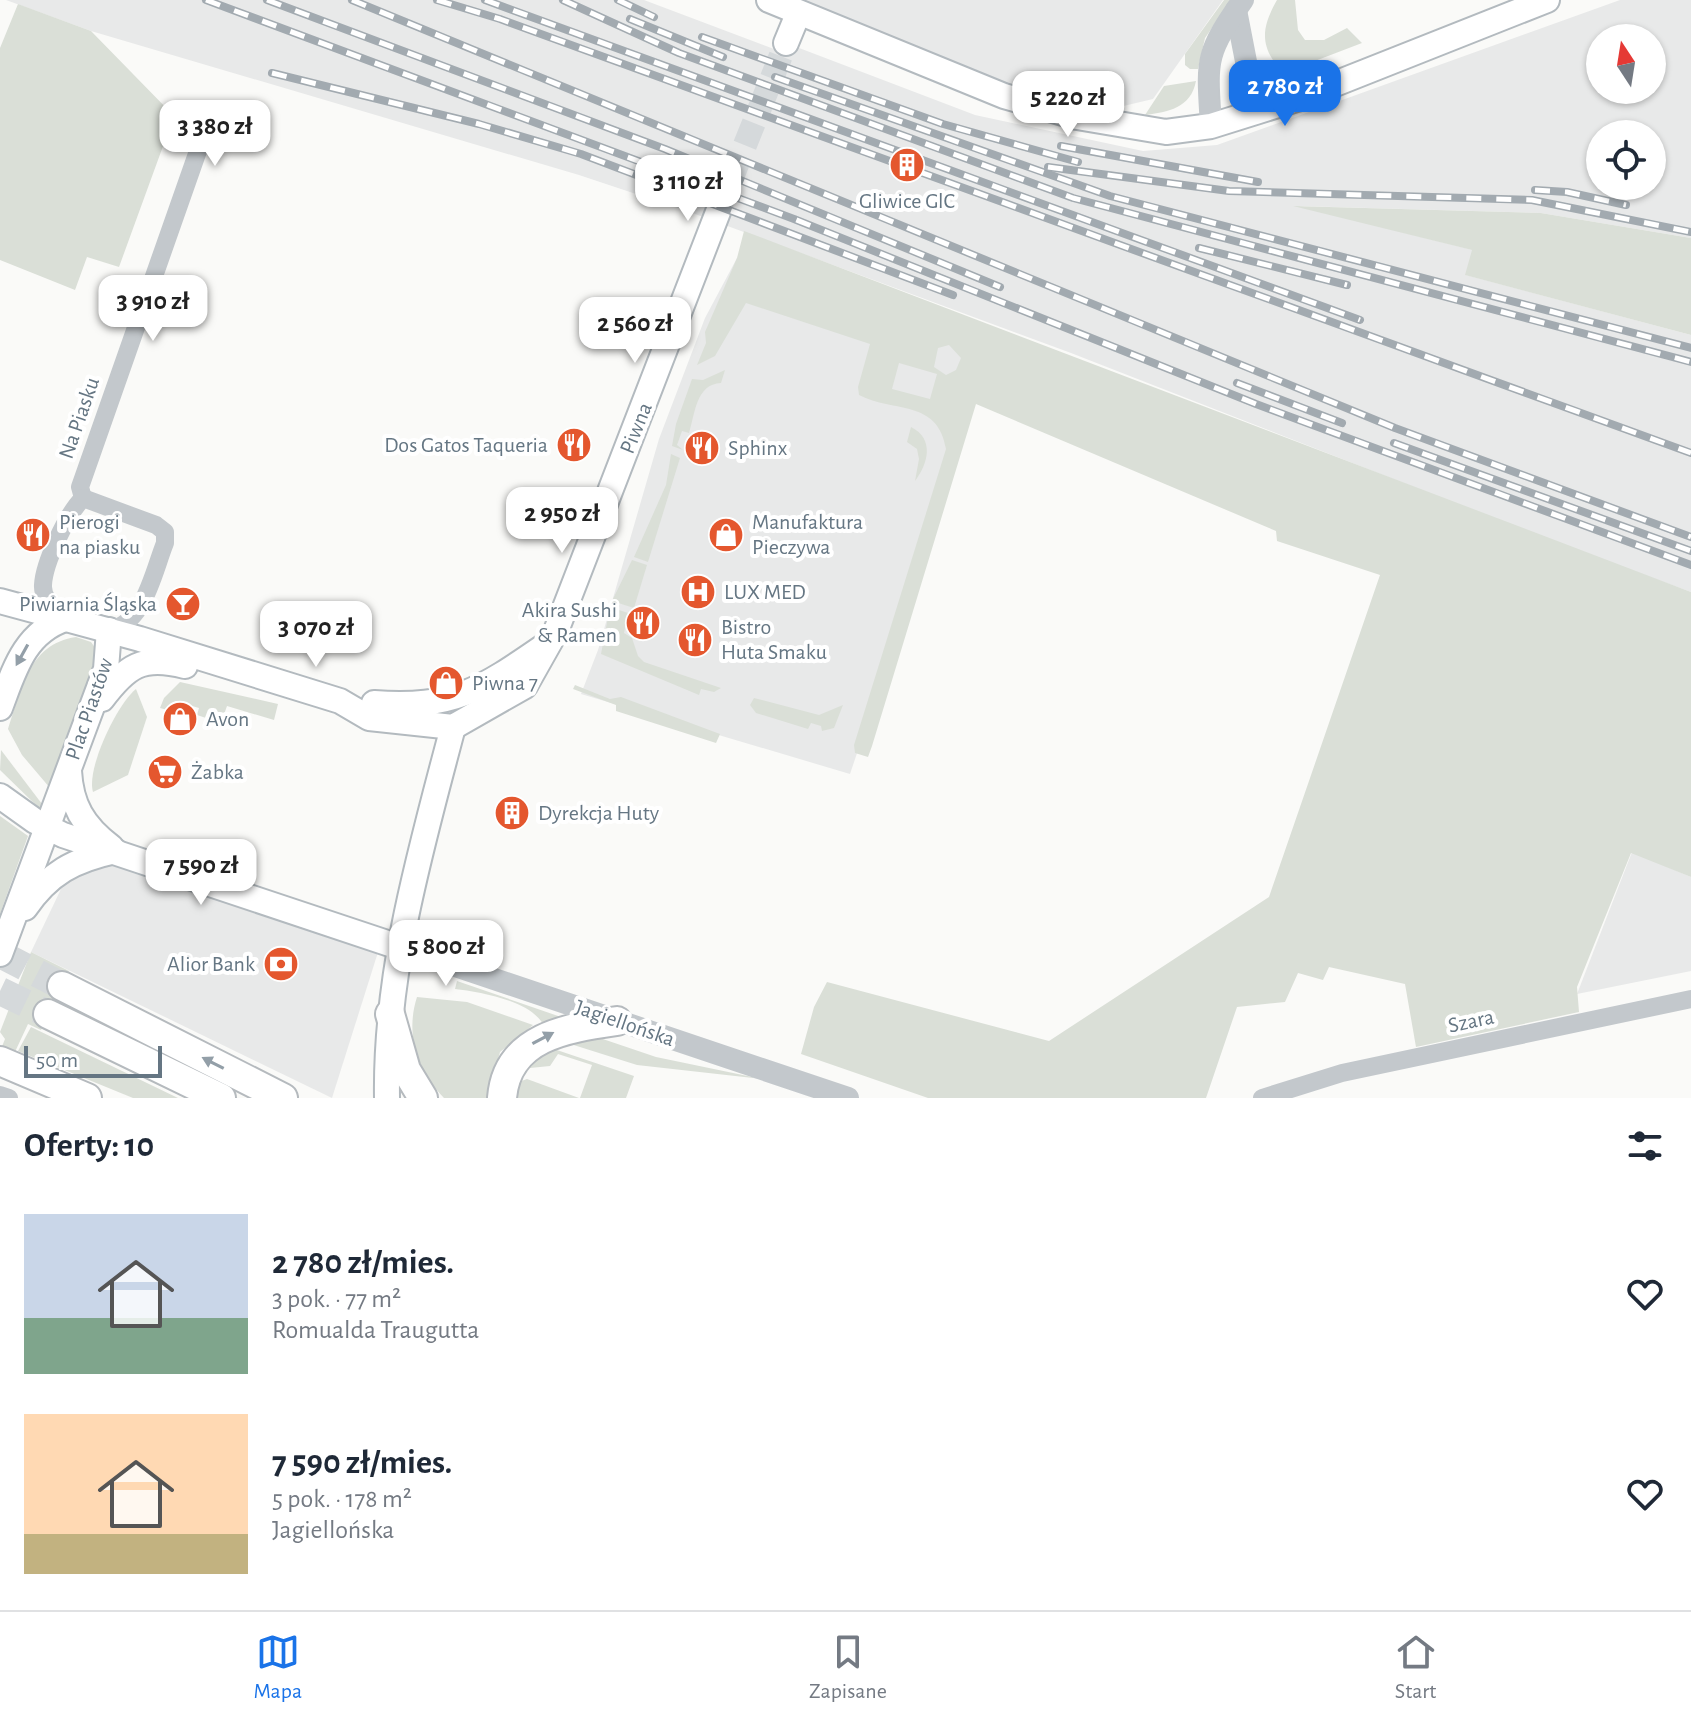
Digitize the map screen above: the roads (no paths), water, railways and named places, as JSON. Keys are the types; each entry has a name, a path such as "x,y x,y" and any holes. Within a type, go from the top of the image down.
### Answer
{"main road":[{"path":"769,0 969,85 1077,117 1146,131 1211,126 1256,113 1547,0"},
{"path":"786,43 798,14"},
{"name":"Piwna","path":"453,727 525,686 551,642 718,212"},
{"name":"Plac Piastów","path":"0,601 109,630 106,669 45,827 10,930"},
{"path":"0,708 26,645 65,619"},
{"path":"109,630 340,701 409,706 460,697 486,686 551,642"},
{"path":"90,715 121,674 138,664 155,661 228,677 278,682"},
{"path":"340,701 369,718 453,727 399,947 390,1014 387,1098"},
{"path":"68,768 78,812 95,835 116,851"},
{"name":"Jagiellońska","path":"0,796 45,827 399,947"},
{"path":"0,954 10,930 41,884 61,869 116,851"},
{"path":"62,986 283,1098"},
{"path":"48,1014 221,1098"},
{"path":"390,1014 406,1070 423,1098"},
{"path":"502,1098 512,1067 530,1045 558,1030 617,1021"},
{"path":"0,1061 87,1098"}],"street":[{"path":"1240,5 1256,113"},
{"path":"1211,126 1208,68 1212,45 1240,5"},
{"name":"Na Piasku","path":"65,619 49,603 43,585 68,518 83,498 80,487 205,131"},
{"path":"83,498 156,525 165,532 165,543 138,610 125,626 109,630"},
{"name":"Jagiellońska","path":"399,947 848,1098"},
{"name":"Szara","path":"1262,1098 1342,1073 1691,999"},
{"path":"0,1095 9,1098"}],"tunnel":[{"path":"718,212 786,43"},
{"path":"0,954 62,986"},
{"path":"0,991 48,1014"}],"railway":[{"path":"206,0 794,219 1256,404 1691,565"},
{"path":"267,0 665,149 1000,287"},
{"path":"352,0 1395,428 1691,537"},
{"path":"437,0 500,19 1691,453"},
{"path":"485,0 1360,320"},
{"path":"563,0 679,53 1073,198 1691,362"},
{"path":"618,0 654,17"},
{"path":"630,19 723,57"},
{"path":"702,37 943,124 1078,162"},
{"path":"272,73 479,124 581,154 953,295"},
{"path":"775,77 1110,196 1691,348"},
{"path":"1061,146 1258,182"},
{"path":"1048,167 1229,191 1532,200 1691,232"},
{"path":"1535,190 1567,192 1626,205"},
{"path":"1199,248 1347,285"},
{"path":"1237,383 1342,423"},
{"path":"1394,443 1691,551"}],"place":[{"name":"Gliwice GlC","path":"907,165"},
{"name":"Dos Gatos Taqueria","path":"574,445"},
{"name":"Sphinx","path":"702,448"},
{"name":"Pierogi na piasku","path":"33,535"},
{"name":"Manufaktura Pieczywa","path":"726,535"},
{"name":"LUX MED","path":"698,592"},
{"name":"Piwiarnia Śląska","path":"183,604"},
{"name":"Akira Sushi & Ramen","path":"643,623"},
{"name":"Bistro Huta Smaku","path":"695,640"},
{"name":"Piwna 7","path":"446,683"},
{"name":"Avon","path":"180,719"},
{"name":"Żabka","path":"165,772"},
{"name":"Dyrekcja Huty","path":"512,813"},
{"name":"Alior Bank","path":"281,964"}]}
